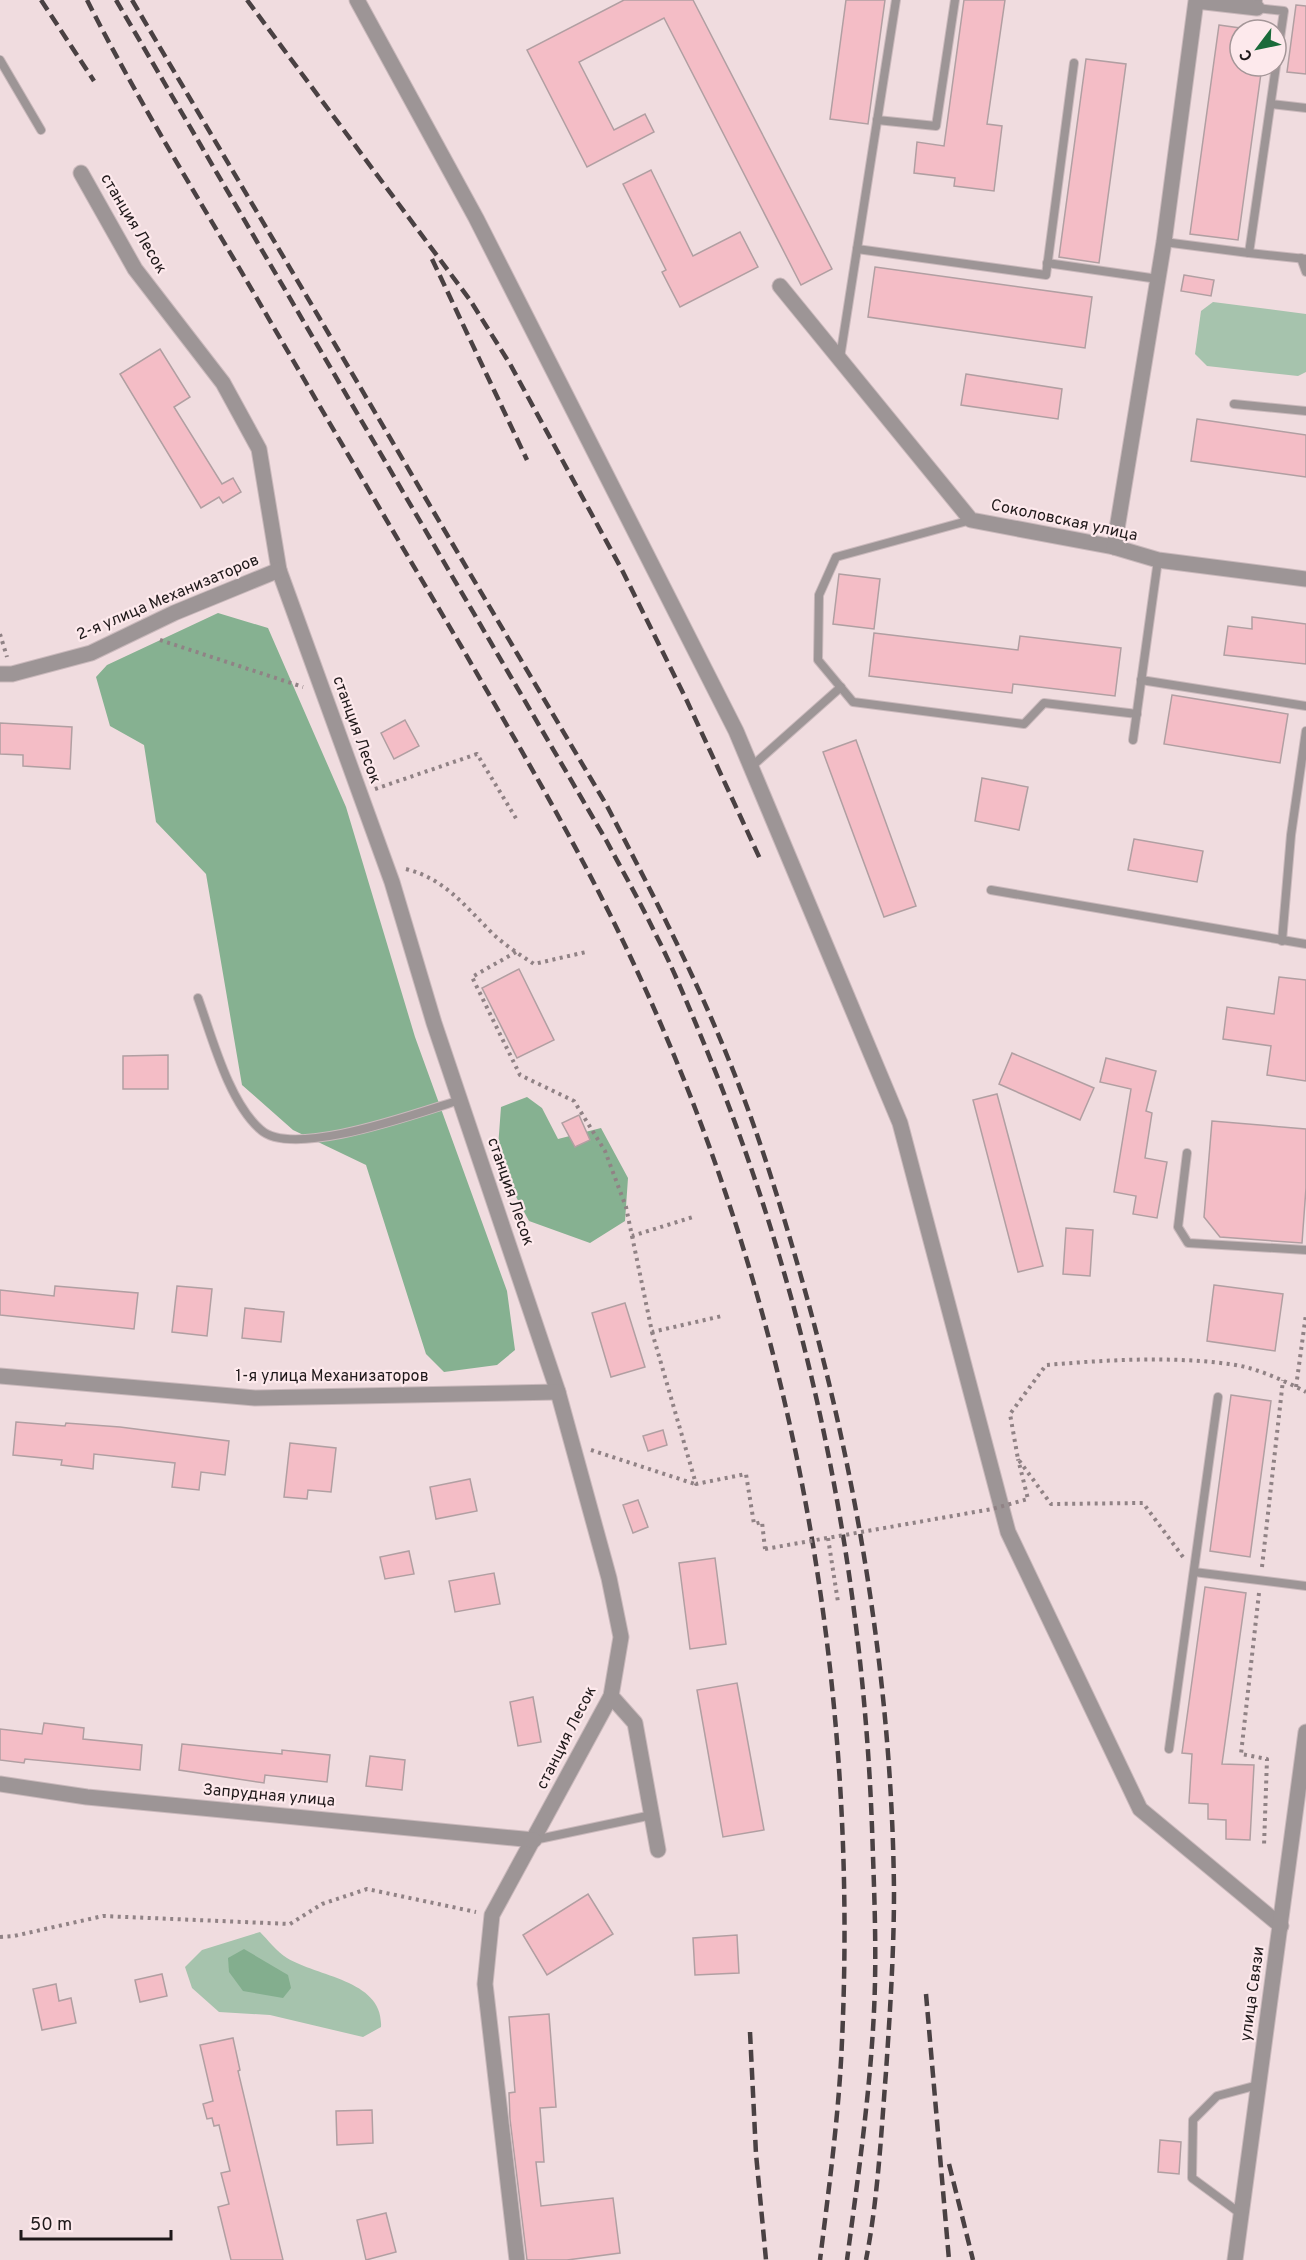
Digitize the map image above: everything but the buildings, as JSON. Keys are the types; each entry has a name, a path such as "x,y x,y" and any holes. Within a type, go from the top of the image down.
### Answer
{"street":[{"path":"357,0 476,218 736,731 900,1123 1008,1532 1140,1809 1281,1926"},
{"path":"1114,547 1164,242 1196,1 1258,4"},
{"name":"станция Лесок","path":"81,173 135,269 223,382 259,449 279,570 385,864 460,1100 558,1392 609,1578 621,1637 611,1696 492,1915 485,1984 517,2260"},
{"name":"Соколовская улица","path":"780,286 970,520 1114,547 1158,560 1306,579"},
{"name":"2-я улица Механизаторов","path":"6,674 91,653 279,570"},
{"name":"1-я улица Механизаторов","path":"0,1376 255,1398 558,1392"},
{"path":"611,1696 635,1723 658,1850"},
{"name":"улица Связи","path":"1235,2260 1281,1926 1303,1795 1306,1732"},
{"name":"Запрудная улица","path":"0,1784 87,1797 534,1840"}],"lane":[{"path":"840,362 896,0"},
{"path":"878,120 936,126 955,0"},
{"path":"1258,4 1284,11 1283,18"},
{"path":"0,60 41,130"},
{"path":"857,249 1046,275 1074,63"},
{"path":"1249,253 1274,78"},
{"path":"1271,104 1306,108"},
{"path":"1164,242 1303,258 1306,272"},
{"path":"1047,264 1158,279"},
{"path":"1234,404 1306,411"},
{"path":"970,520 836,557 819,595 818,660 853,702 1024,724 1044,703 1137,714"},
{"path":"1133,740 1158,560"},
{"path":"1141,680 1306,706"},
{"path":"751,767 841,687"},
{"path":"1282,941 1291,835 1306,731"},
{"path":"991,890 1306,945"},
{"path":"198,998 243,1108 262,1131 282,1140 334,1136 460,1100"},
{"path":"1187,1153 1178,1227 1188,1244 1306,1251"},
{"path":"1169,1749 1218,1397"},
{"path":"1194,1572 1306,1586"},
{"path":"534,1840 652,1815"},
{"path":"1241,2214 1192,2178 1193,2120 1216,2096 1258,2085"}],"path":[{"path":"135,632 324,694"},
{"path":"0,634 6,674"},
{"path":"360,794 477,754 517,820"},
{"path":"385,864 418,872 441,883 516,952 534,964 586,952"},
{"path":"516,952 472,977 520,1075 574,1101 604,1151 626,1207 652,1332 696,1484"},
{"path":"632,1236 693,1217"},
{"path":"1296,1387 1306,1314"},
{"path":"652,1332 722,1316"},
{"path":"572,1444 696,1484 746,1474 754,1524 762,1522 765,1549 992,1509 1028,1499 1010,1414 1046,1365 1118,1359 1230,1364 1283,1380 1306,1392"},
{"path":"1264,1846 1267,1759 1241,1754 1283,1380"},
{"path":"1018,1459 1052,1504 1143,1503 1194,1572"},
{"path":"828,1538 838,1602"},
{"path":"0,1937 14,1936 103,1916 290,1924 322,1904 367,1889 492,1915"}],"shaded area":[{"path":"1213,302 1306,314 1306,372 1298,376 1207,366 1195,354 1201,311"},
{"path":"218,613 268,628 346,807 415,1037 507,1291 515,1350 497,1365 444,1372 426,1354 366,1165 293,1130 242,1085 206,874 156,822 144,745 110,726 96,677 107,665"},
{"path":"527,1097 542,1108 558,1139 601,1128 628,1178 625,1221 590,1243 529,1221 497,1161 501,1107"},
{"path":"260,1932 287,1958 361,1990 372,1999 379,2011 381,2027 363,2037 270,2015 219,2012 192,1988 185,1967 202,1950"},
{"path":"244,1949 288,1975 291,1988 283,1998 243,1991 229,1972 228,1958"}],"railway":[{"path":"41,0 94,81"},
{"path":"87,0 160,134 461,646 571,839 631,958 686,1086 733,1217 772,1351 802,1486 825,1624 839,1762 844,1901 841,2068 820,2260"},
{"path":"116,0 606,840 636,896 668,959 705,1046 741,1139 773,1235 800,1331 823,1429 842,1527 856,1627 866,1727 874,1873 875,1988 867,2104 847,2260"},
{"path":"132,0 607,806 671,930 715,1026 739,1084 767,1164 800,1273 838,1424 868,1579 886,1735 892,1813 893,1959 879,2166 866,2260"},
{"path":"247,0 470,300 510,364 622,570 687,701 761,861"},
{"path":"432,259 527,460"},
{"path":"926,1994 949,2260"},
{"path":"750,2032 756,2154 766,2260"},
{"path":"949,2164 973,2260"}]}
